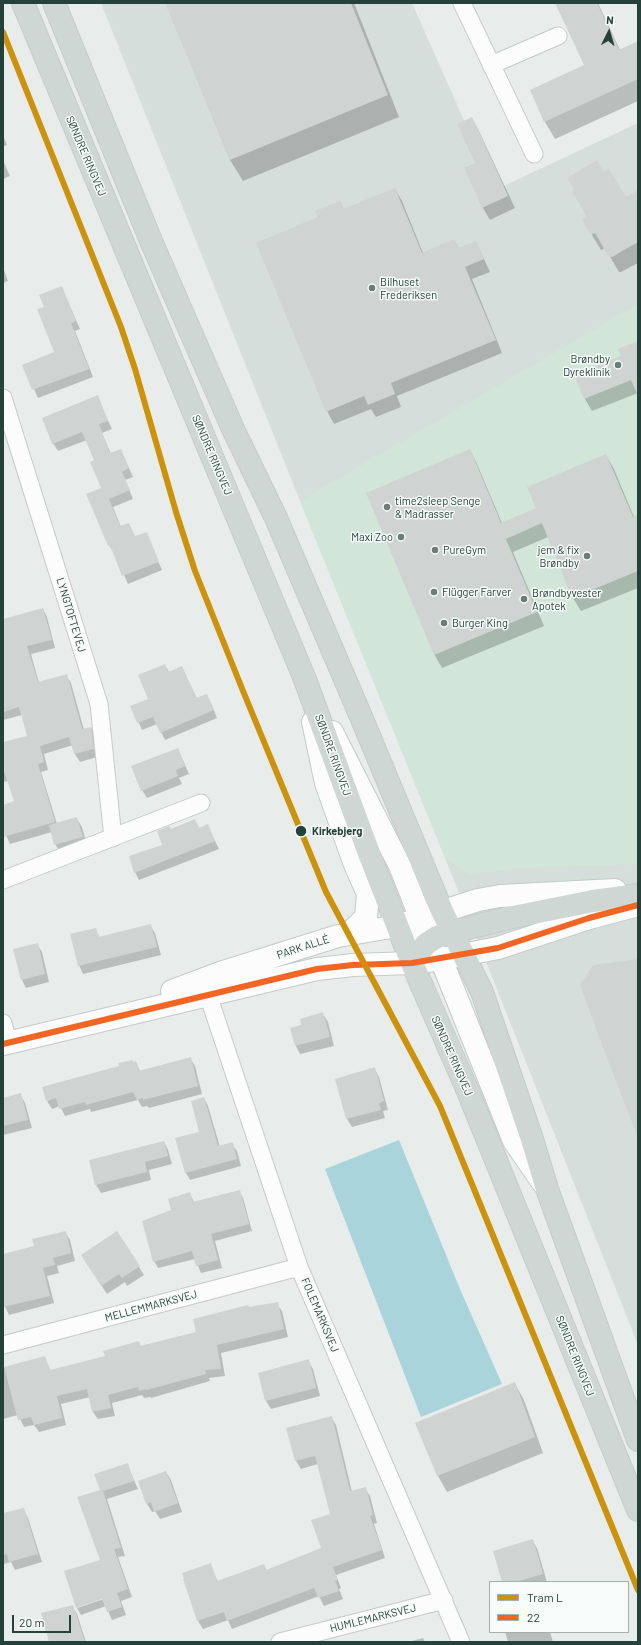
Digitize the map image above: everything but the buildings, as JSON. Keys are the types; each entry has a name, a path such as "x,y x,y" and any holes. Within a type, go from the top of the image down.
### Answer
{"main road":[{"name":"SØNDRE RINGVEJ","path":"23,3 304,677 397,926 467,1089 638,1510"},
{"path":"54,3 154,248 233,429 284,538 442,911 438,938"},
{"path":"412,963 438,938 508,918 593,901 638,895"},
{"path":"438,938 463,955 482,992 532,1139 547,1189 638,1440"}],"street":[{"path":"462,3 534,154"},
{"path":"491,65 558,36"},
{"name":"LYNGTOFTEVEJ","path":"3,398 99,704 113,838"},
{"path":"304,677 395,855 421,919 438,938 441,959 514,1141 547,1189"},
{"path":"304,677 326,783 354,862 368,894 366,917 350,933"},
{"path":"3,880 201,803"},
{"name":"PARK ALLÉ","path":"5,1036 71,1026 206,987 338,936 397,926 478,900 500,896 638,888"},
{"name":"PARK ALLÉ","path":"206,987 317,969 353,965 412,963 463,955 498,948 589,918 638,905"},
{"path":"397,926 438,938"},
{"name":"FOLEMARKSVEJ","path":"206,987 299,1267 461,1642"},
{"name":"MELLEMMARKSVEJ","path":"3,1345 299,1267"},
{"name":"HUMLEMARKSVEJ","path":"280,1642 444,1600"}],"shaded area":[{"path":"101,3 412,3 495,190 638,123 638,1345 445,858 300,501"}],"green space":[{"path":"638,304 638,864 514,868 470,875 445,858 300,501"}],"water":[{"path":"399,1140 460,1289 502,1384 421,1417 325,1169"}],"tram line":[{"name":"L","path":"3,32 121,327 135,369 176,512 195,571 243,691 326,892 440,1106 638,1590"}],"transit line":[{"name":"22","path":"3,1044 317,969 353,965 412,963 498,948 589,918 638,905"}],"place":[{"name":"Bilhuset Frederiksen","path":"372,288"},
{"name":"Brøndby Dyreklinik","path":"618,365"},
{"name":"time2sleep Senge & Madrasser","path":"387,507"},
{"name":"Maxi Zoo","path":"401,537"},
{"name":"PureGym","path":"435,550"},
{"name":"jem & fix Brøndby","path":"587,556"},
{"name":"Flügger Farver","path":"434,592"},
{"name":"Brøndbyvester Apotek","path":"524,599"},
{"name":"Burger King","path":"444,623"},
{"name":"Kirkebjerg","path":"301,831"}]}
